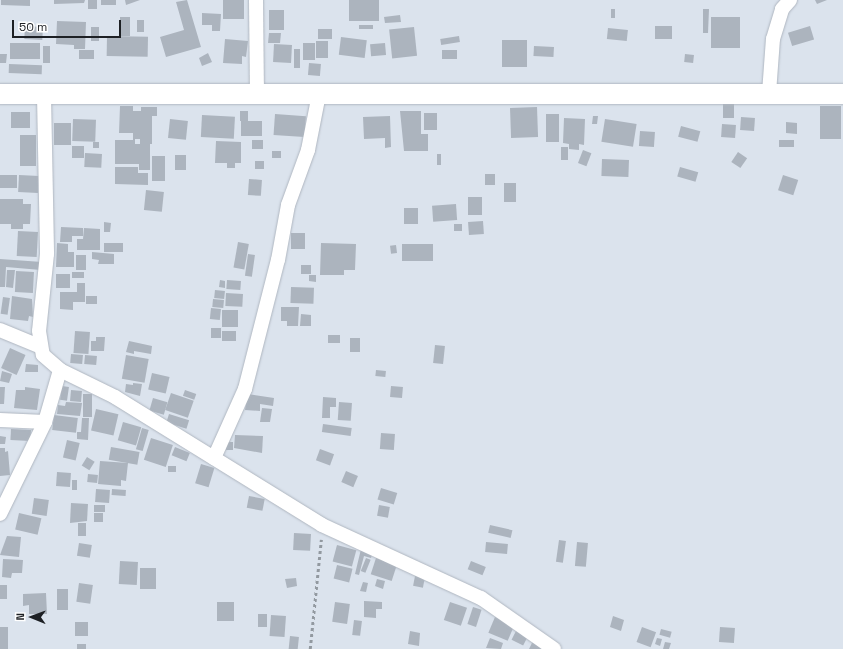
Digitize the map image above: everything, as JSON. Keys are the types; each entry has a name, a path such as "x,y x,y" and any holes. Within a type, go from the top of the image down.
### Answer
{"main road":[{"path":"0,94 843,94"}],"street":[{"path":"256,0 257,95"},
{"path":"769,93 772,39 782,9 790,0"},
{"path":"44,94 47,254 39,331 43,355 60,370 115,397 322,525 481,598 554,649"},
{"path":"214,458 245,389 278,260 288,205 308,150 319,94"},
{"path":"0,330 42,347"},
{"path":"0,514 46,422 60,370"},
{"path":"0,420 46,422"}],"path":[{"path":"310,649 322,525"}],"building":[{"path":"1,0 30,0 30,6 1,5"},
{"path":"54,0 85,0 84,3 54,4"},
{"path":"88,0 97,0 97,9 88,9"},
{"path":"101,0 116,0 116,5 101,5"},
{"path":"125,0 140,0 126,5"},
{"path":"187,0 201,47 166,57 160,37 184,30 176,2"},
{"path":"223,0 244,0 244,19 223,19"},
{"path":"349,0 379,0 379,21 349,21"},
{"path":"815,0 827,0 817,4"},
{"path":"611,9 615,9 615,18 611,18"},
{"path":"703,9 709,9 708,33 703,33"},
{"path":"269,10 284,10 284,30 269,30"},
{"path":"202,13 221,14 220,31 212,31 212,25 202,25"},
{"path":"400,15 401,22 385,23 384,17"},
{"path":"120,17 130,17 130,36 120,36"},
{"path":"711,17 740,17 740,48 711,48"},
{"path":"137,20 144,20 144,32 137,32"},
{"path":"57,21 86,22 85,49 74,49 74,45 56,44"},
{"path":"359,25 373,25 373,29 359,29"},
{"path":"25,26 43,27 42,40 24,39"},
{"path":"655,26 672,26 672,39 655,39"},
{"path":"810,26 814,39 792,46 788,33"},
{"path":"91,27 99,27 99,41 91,41"},
{"path":"414,27 417,56 392,58 389,30"},
{"path":"608,28 628,30 627,41 607,39"},
{"path":"318,29 332,29 332,39 318,39"},
{"path":"269,33 281,33 280,43 268,43"},
{"path":"107,36 148,37 148,57 107,56"},
{"path":"459,36 460,42 441,45 440,39"},
{"path":"341,37 367,40 365,58 339,55"},
{"path":"225,39 248,41 246,57 242,56 242,64 223,63"},
{"path":"502,40 527,40 527,67 502,67"},
{"path":"316,41 328,41 328,58 316,58"},
{"path":"10,43 40,43 40,59 10,59"},
{"path":"303,43 315,43 315,60 303,60"},
{"path":"385,43 386,55 371,56 370,44"},
{"path":"274,44 292,45 291,63 273,62"},
{"path":"43,46 50,46 50,63 43,63"},
{"path":"534,46 554,47 553,57 533,56"},
{"path":"294,49 300,49 300,68 294,68"},
{"path":"79,50 94,50 94,59 79,59"},
{"path":"442,50 457,50 457,59 442,59"},
{"path":"208,53 212,62 202,66 199,58"},
{"path":"0,54 7,54 6,63 0,63"},
{"path":"685,54 694,55 693,63 684,62"},
{"path":"309,63 321,64 320,76 308,75"},
{"path":"9,64 42,65 42,74 9,73"},
{"path":"723,101 734,101 734,118 723,118"},
{"path":"120,106 133,106 133,111 141,111 141,107 157,107 157,116 152,116 150,170 139,170 139,164 115,164 115,140 133,140 133,133 119,133","holes":["135,139 140,139 140,144 135,144"]},
{"path":"820,106 841,106 841,139 820,139"},
{"path":"537,107 538,137 511,138 510,108"},
{"path":"240,111 248,111 248,121 240,121"},
{"path":"400,111 421,111 421,134 428,134 428,151 404,151"},
{"path":"11,112 30,112 30,128 11,128"},
{"path":"424,113 437,113 437,130 424,130"},
{"path":"275,114 306,116 304,137 274,135"},
{"path":"546,114 559,114 559,142 546,142"},
{"path":"202,115 235,117 234,139 201,137"},
{"path":"390,116 391,147 385,148 385,138 364,139 363,117"},
{"path":"593,116 598,116 597,124 592,124"},
{"path":"741,117 755,118 754,131 740,130"},
{"path":"564,118 585,119 584,145 579,144 579,150 569,149 569,144 563,143"},
{"path":"73,119 96,120 95,142 72,141"},
{"path":"170,119 188,121 186,140 168,138"},
{"path":"605,119 637,124 633,147 601,142"},
{"path":"241,121 262,121 262,136 241,136"},
{"path":"786,122 797,123 797,134 786,133"},
{"path":"54,123 71,123 71,145 54,145"},
{"path":"722,124 736,125 735,138 721,137"},
{"path":"681,126 700,131 697,142 678,137"},
{"path":"640,131 655,132 654,147 639,146"},
{"path":"20,135 36,135 36,166 20,166"},
{"path":"252,140 263,140 263,149 252,149"},
{"path":"779,140 794,140 794,147 779,147"},
{"path":"216,141 241,142 241,163 235,163 235,168 227,168 227,163 215,163"},
{"path":"93,142 99,142 99,148 93,148"},
{"path":"72,146 84,146 84,158 72,158"},
{"path":"561,147 568,147 568,160 561,160"},
{"path":"583,150 591,153 586,166 578,163"},
{"path":"272,151 281,151 281,158 272,158"},
{"path":"738,152 747,158 740,168 731,162"},
{"path":"85,153 102,154 101,168 84,167"},
{"path":"437,154 441,154 441,165 437,165"},
{"path":"175,155 186,155 186,170 175,170"},
{"path":"152,156 165,156 165,181 152,181"},
{"path":"602,159 629,160 628,177 601,176"},
{"path":"255,161 264,161 264,169 255,169"},
{"path":"115,167 138,167 138,173 148,173 148,185 115,184"},
{"path":"680,167 698,172 696,182 677,177"},
{"path":"485,174 495,174 495,185 485,185"},
{"path":"0,175 17,175 17,188 0,188"},
{"path":"19,175 39,176 38,193 18,192"},
{"path":"783,175 798,180 793,195 778,190"},
{"path":"249,179 262,180 261,196 248,195"},
{"path":"504,183 516,183 516,202 504,202"},
{"path":"146,190 164,192 162,212 144,210"},
{"path":"468,197 482,197 482,215 468,215"},
{"path":"0,199 23,199 23,204 31,204 30,224 23,224 23,229 11,229 11,224 0,224"},
{"path":"456,204 457,220 433,222 432,206"},
{"path":"404,208 418,208 418,224 404,224"},
{"path":"483,221 484,234 469,235 468,222"},
{"path":"104,222 111,223 110,232 104,232"},
{"path":"454,224 462,224 462,231 454,231"},
{"path":"61,227 83,228 83,236 72,236 72,242 60,242"},
{"path":"84,228 100,229 100,250 77,250 77,239 83,239"},
{"path":"18,231 38,232 37,257 17,256"},
{"path":"291,233 305,233 305,249 291,249"},
{"path":"238,242 249,244 244,270 233,268"},
{"path":"57,243 68,244 68,252 74,252 74,267 56,267"},
{"path":"104,243 123,243 123,252 104,252"},
{"path":"321,243 356,244 355,270 344,270 344,275 320,275"},
{"path":"402,244 433,244 433,261 402,261"},
{"path":"396,245 397,253 391,254 390,246"},
{"path":"92,252 114,254 114,264 98,264 99,260 92,259"},
{"path":"248,254 255,255 252,277 245,276"},
{"path":"76,255 86,255 86,270 76,270"},
{"path":"0,259 42,262 41,270 6,267 5,287 0,287"},
{"path":"301,265 311,265 311,274 301,274"},
{"path":"7,270 15,270 13,288 6,287"},
{"path":"16,271 34,272 33,293 15,292"},
{"path":"72,272 84,272 84,278 72,278"},
{"path":"56,274 70,274 70,288 56,288"},
{"path":"309,275 316,275 316,282 309,281"},
{"path":"220,280 225,281 225,288 219,287"},
{"path":"227,280 241,281 240,290 226,289"},
{"path":"77,283 85,283 85,302 73,302 73,310 60,309 60,292 77,292"},
{"path":"291,287 314,288 313,304 290,303"},
{"path":"215,290 225,291 224,299 214,298"},
{"path":"226,293 243,294 242,307 225,306"},
{"path":"12,296 32,299 33,317 29,316 28,321 10,319"},
{"path":"86,296 97,296 97,304 86,304"},
{"path":"3,297 10,298 8,315 1,314"},
{"path":"213,299 224,300 223,308 212,307"},
{"path":"281,307 299,307 298,326 287,326 287,321 281,321"},
{"path":"211,308 221,309 220,320 210,319"},
{"path":"222,310 238,310 238,327 222,327"},
{"path":"301,314 311,315 311,326 300,326"},
{"path":"211,328 221,328 221,338 211,338"},
{"path":"75,331 90,332 88,354 73,353"},
{"path":"222,331 236,331 236,341 222,341"},
{"path":"328,335 340,335 340,343 328,343"},
{"path":"96,337 105,337 104,351 91,351 91,341 96,341"},
{"path":"350,338 360,338 360,352 350,352"},
{"path":"129,341 152,346 151,354 134,351 134,354 126,352"},
{"path":"435,345 445,346 443,364 433,363"},
{"path":"10,348 26,355 17,375 1,368"},
{"path":"71,354 83,355 82,364 70,363"},
{"path":"85,355 97,356 96,365 84,364"},
{"path":"126,355 149,359 144,383 122,379"},
{"path":"26,364 38,365 38,372 25,372"},
{"path":"376,370 386,371 385,377 375,376"},
{"path":"2,371 12,374 9,383 0,381"},
{"path":"152,373 170,377 166,394 148,390"},
{"path":"133,383 142,384 140,396 125,392 126,384 133,385"},
{"path":"62,386 69,387 67,401 60,400"},
{"path":"391,386 403,387 402,398 390,397"},
{"path":"0,387 5,387 4,404 0,404"},
{"path":"25,387 40,389 37,410 14,408 16,390 25,390"},
{"path":"71,390 82,391 81,402 70,401"},
{"path":"185,390 196,394 194,400 183,396"},
{"path":"171,393 194,401 188,418 165,410"},
{"path":"83,394 92,394 92,417 83,417"},
{"path":"247,394 274,398 273,406 260,404 260,411 245,410"},
{"path":"323,397 336,398 336,407 330,407 330,418 322,418"},
{"path":"153,398 167,402 164,415 149,410"},
{"path":"66,402 82,403 80,416 57,414 58,405 65,406"},
{"path":"339,402 352,403 351,421 338,420"},
{"path":"262,408 272,409 270,422 260,422"},
{"path":"96,409 118,414 113,436 91,430"},
{"path":"169,414 189,420 186,429 166,423"},
{"path":"54,415 78,418 76,433 52,430"},
{"path":"82,418 89,418 88,440 77,439 77,432 81,432"},
{"path":"123,422 141,427 136,446 118,440"},
{"path":"323,424 352,428 351,436 322,432"},
{"path":"142,428 149,430 143,451 136,449"},
{"path":"11,429 31,430 30,441 10,440"},
{"path":"381,433 395,434 394,450 380,449"},
{"path":"235,435 263,436 262,453 234,448"},
{"path":"0,436 6,437 5,444 0,444"},
{"path":"151,438 173,445 166,467 144,460"},
{"path":"67,440 80,443 76,460 63,458"},
{"path":"226,442 233,442 233,450 226,450"},
{"path":"111,447 140,452 137,465 109,460"},
{"path":"175,447 190,453 186,461 172,455"},
{"path":"0,448 5,448 5,452 8,451 10,475 0,476"},
{"path":"320,449 334,454 330,465 316,460"},
{"path":"87,457 95,462 89,470 82,465"},
{"path":"100,461 128,463 126,481 121,480 121,486 98,484"},
{"path":"201,464 214,468 209,487 195,483"},
{"path":"168,466 176,466 176,472 168,472"},
{"path":"346,471 358,476 353,487 341,482"},
{"path":"57,472 71,473 70,487 56,486"},
{"path":"88,474 98,475 97,483 87,482"},
{"path":"72,480 77,480 77,490 72,490"},
{"path":"381,488 397,493 394,504 377,499"},
{"path":"96,489 110,490 109,503 95,502"},
{"path":"112,489 126,490 126,496 112,495"},
{"path":"249,496 265,499 262,511 247,508"},
{"path":"34,498 49,500 47,516 32,514"},
{"path":"71,503 88,504 87,521 70,523"},
{"path":"94,505 105,505 105,512 94,512"},
{"path":"379,505 390,507 388,518 377,516"},
{"path":"19,513 41,518 38,535 15,530"},
{"path":"94,513 103,513 103,522 94,522"},
{"path":"78,523 86,523 86,536 78,536"},
{"path":"490,525 512,530 511,538 488,533"},
{"path":"294,533 311,534 310,551 293,550"},
{"path":"7,536 21,537 19,557 0,555"},
{"path":"559,540 566,541 563,563 556,562"},
{"path":"486,542 508,544 507,554 485,552"},
{"path":"577,542 588,543 586,567 575,566"},
{"path":"79,543 92,545 90,558 77,556"},
{"path":"337,545 356,550 352,567 333,561"},
{"path":"361,549 373,552 371,558 364,556 359,575 355,574"},
{"path":"366,558 371,560 365,573 361,571"},
{"path":"376,558 397,565 392,581 371,574"},
{"path":"3,559 23,560 22,573 12,573 11,578 2,577"},
{"path":"120,561 138,562 137,585 119,584"},
{"path":"471,561 486,567 482,575 468,569"},
{"path":"337,565 353,569 349,582 334,579"},
{"path":"140,568 156,568 156,589 140,589"},
{"path":"415,576 425,578 423,588 413,586"},
{"path":"296,578 297,586 287,588 285,579"},
{"path":"377,579 385,581 383,589 375,586"},
{"path":"363,582 368,583 366,592 360,591"},
{"path":"79,583 93,585 90,604 76,602"},
{"path":"0,585 7,585 7,599 0,599"},
{"path":"57,589 68,589 68,610 57,610"},
{"path":"46,593 47,614 29,614 29,605 23,606 23,594"},
{"path":"364,601 382,602 382,609 376,609 376,618 364,617"},
{"path":"217,602 234,602 234,621 217,621"},
{"path":"335,602 350,604 347,624 332,622"},
{"path":"450,602 467,608 461,626 444,620"},
{"path":"473,607 482,610 476,627 467,624"},
{"path":"258,614 267,614 267,627 258,627"},
{"path":"271,615 286,616 284,637 270,636"},
{"path":"613,616 624,620 621,631 610,627"},
{"path":"495,617 514,625 508,641 488,633"},
{"path":"354,620 362,621 360,636 352,635"},
{"path":"75,622 88,622 88,636 75,636"},
{"path":"0,627 8,627 8,649 0,649"},
{"path":"642,627 656,632 651,647 637,642"},
{"path":"720,627 735,628 734,643 719,642"},
{"path":"517,629 529,635 523,646 512,640"},
{"path":"661,629 672,632 670,638 659,635"},
{"path":"410,631 420,633 419,646 408,644"},
{"path":"290,636 299,637 298,649 289,649"},
{"path":"490,638 503,643 501,649 486,648"},
{"path":"657,638 662,639 660,646 655,644"},
{"path":"534,639 543,643 541,649 529,649"},
{"path":"665,642 671,643 669,649 663,649"},
{"path":"77,644 86,644 86,649 77,649"}]}
